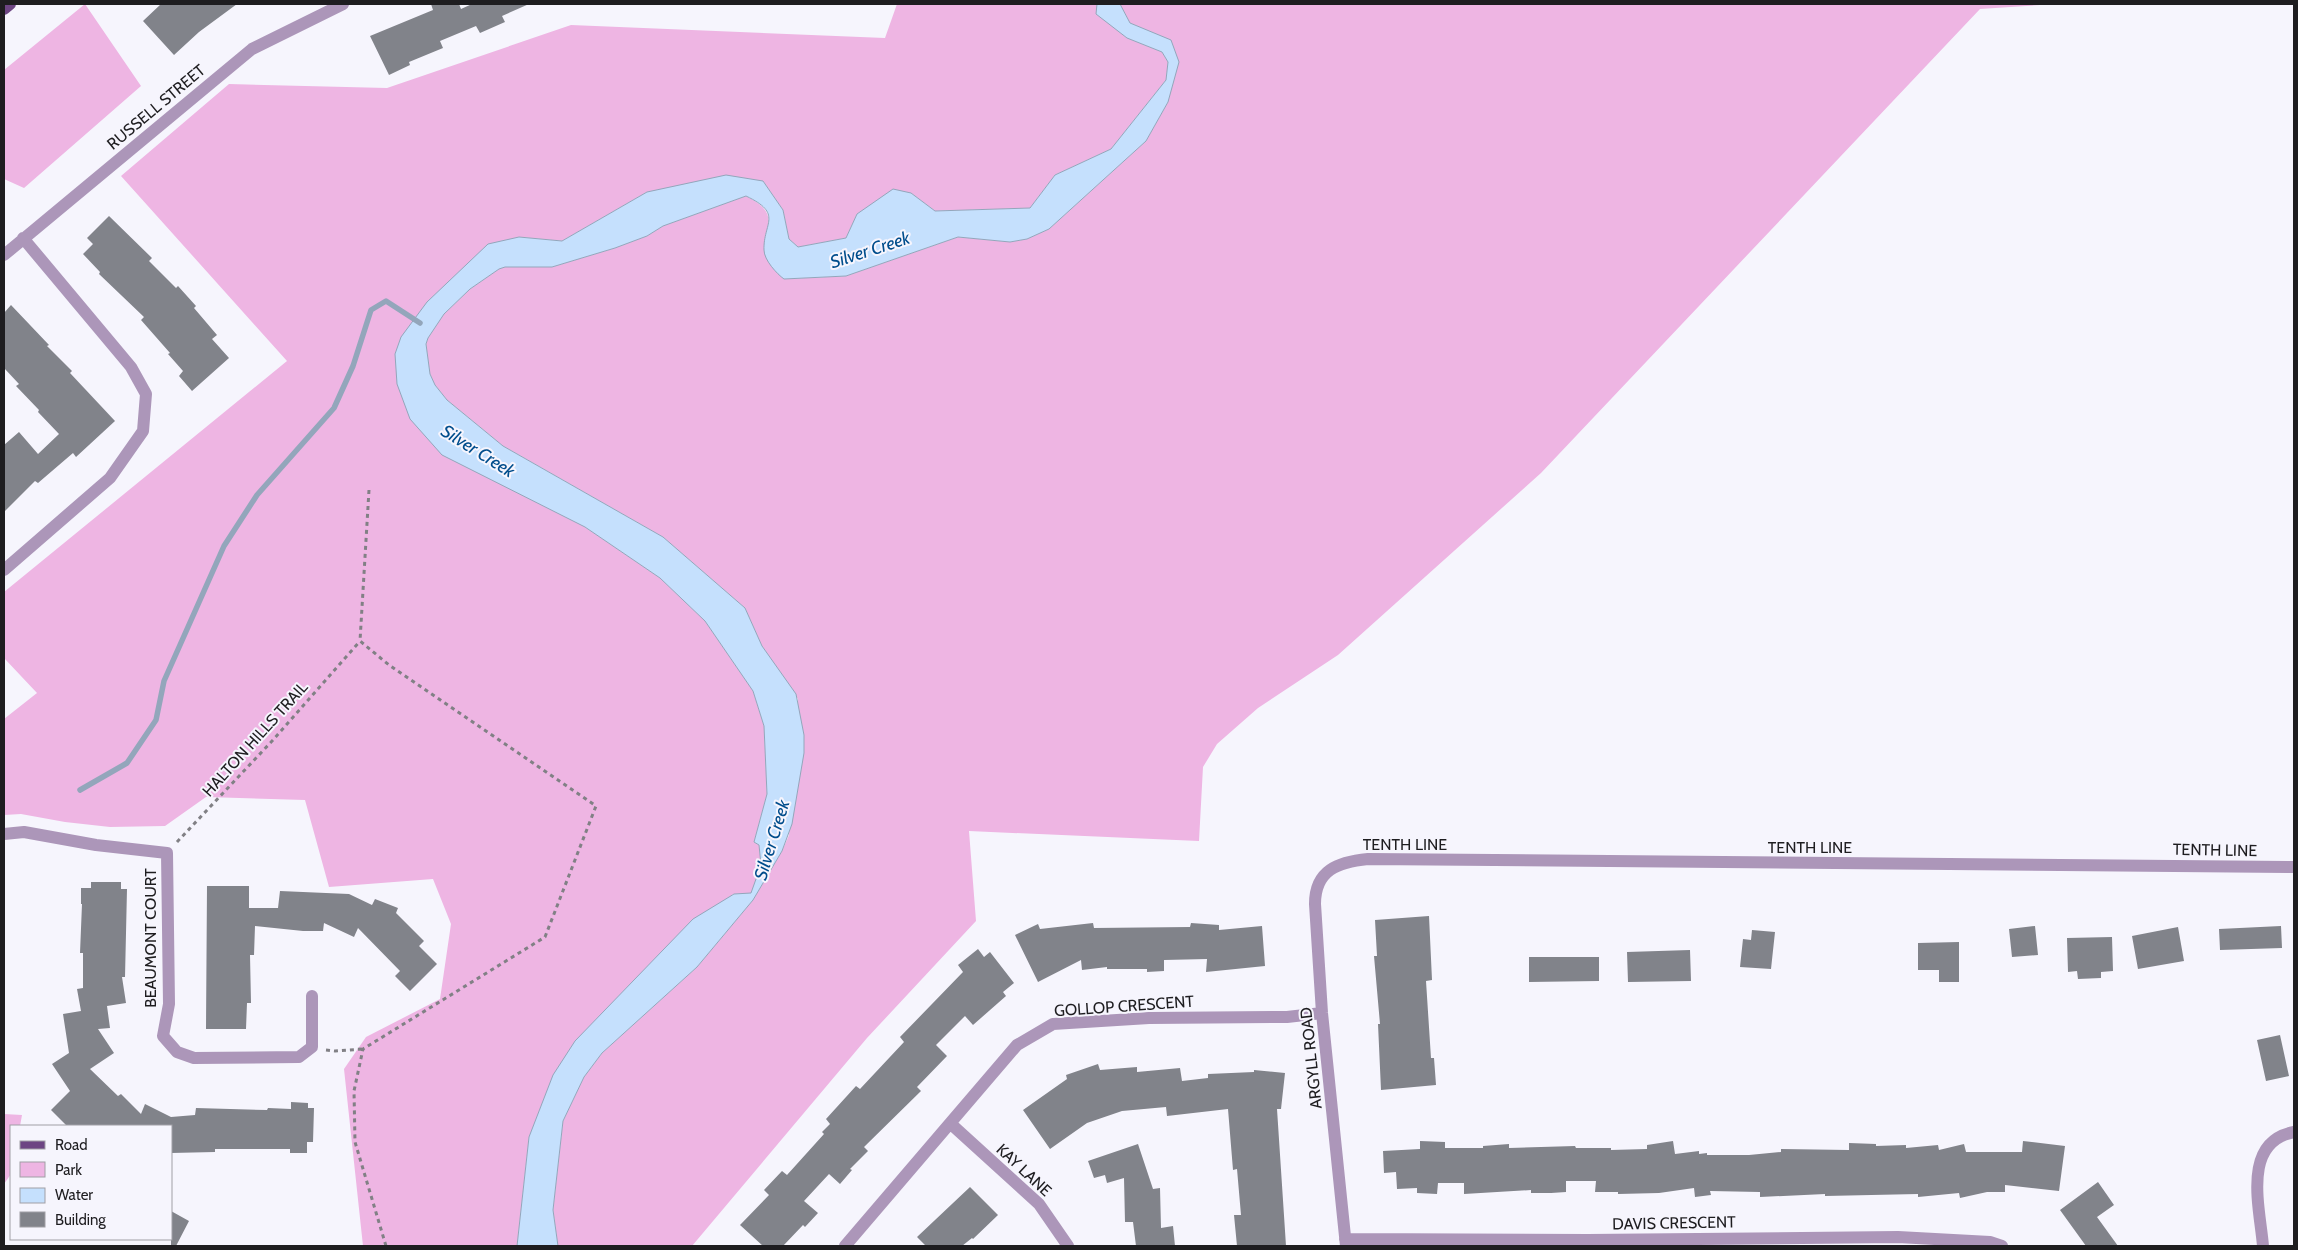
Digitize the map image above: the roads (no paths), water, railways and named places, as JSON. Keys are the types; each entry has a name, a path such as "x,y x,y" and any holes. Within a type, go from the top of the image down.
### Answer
{"main road":[{"path":"4,9 10,4"}],"street":[{"name":"RUSSELL STREET","path":"4,255 252,49 342,4"},
{"path":"4,570 110,478 143,431 146,394 131,367 23,238"},
{"name":"BEAUMONT COURT","path":"4,834 24,832 166,853 169,1004 163,1036 177,1052 194,1058 299,1056 312,1046 312,996"},
{"name":"TENTH LINE","path":"1328,871 1341,864 1368,859 2294,867"},
{"name":"ARGYLL ROAD","path":"1328,871 1315,890 1322,1013 1345,1242"},
{"name":"GOLLOP CRESCENT","path":"845,1246 1017,1045 1053,1024 1149,1018 1287,1017 1322,1013"},
{"name":"KAY LANE","path":"951,1124 1040,1204 1068,1246"},
{"path":"2264,1246 2257,1171 2262,1154 2275,1139 2294,1132"},
{"name":"DAVIS CRESCENT","path":"1345,1242 1588,1243 1898,1237 1990,1242 2002,1246"}],"water":[{"name":"Silver Creek","path":"1097,4 1120,4 1130,23 1171,40 1179,62 1168,102 1146,141 1049,229 1027,239 1010,242 958,237 846,276 784,279 771,266 764,250 769,220 768,214 765,208 758,202 746,196 663,226 647,236 615,248 552,267 505,267 499,269 470,289 444,314 428,338 426,344 430,374 435,385 447,400 503,446 663,537 745,608 762,646 796,694 804,735 804,753 792,824 782,851 753,900 697,967 602,1053 584,1077 563,1121 553,1210 558,1246 517,1246 529,1137 553,1075 575,1041 693,919 734,894 751,893 761,865 759,845 754,842 767,794 764,726 753,691 705,621 660,578 585,527 442,455 410,419 397,384 395,354 401,337 427,302 488,244 519,237 562,241 647,192 726,175 763,181 783,210 789,239 798,247 846,238 857,214 893,189 911,193 935,211 1030,208 1055,175 1111,149 1166,80 1168,62 1162,52 1127,38 1096,14"}],"waterway":[{"path":"80,790 127,763 156,720 164,681 224,546 257,495 334,408 353,366 371,310 386,301 420,323"}]}
